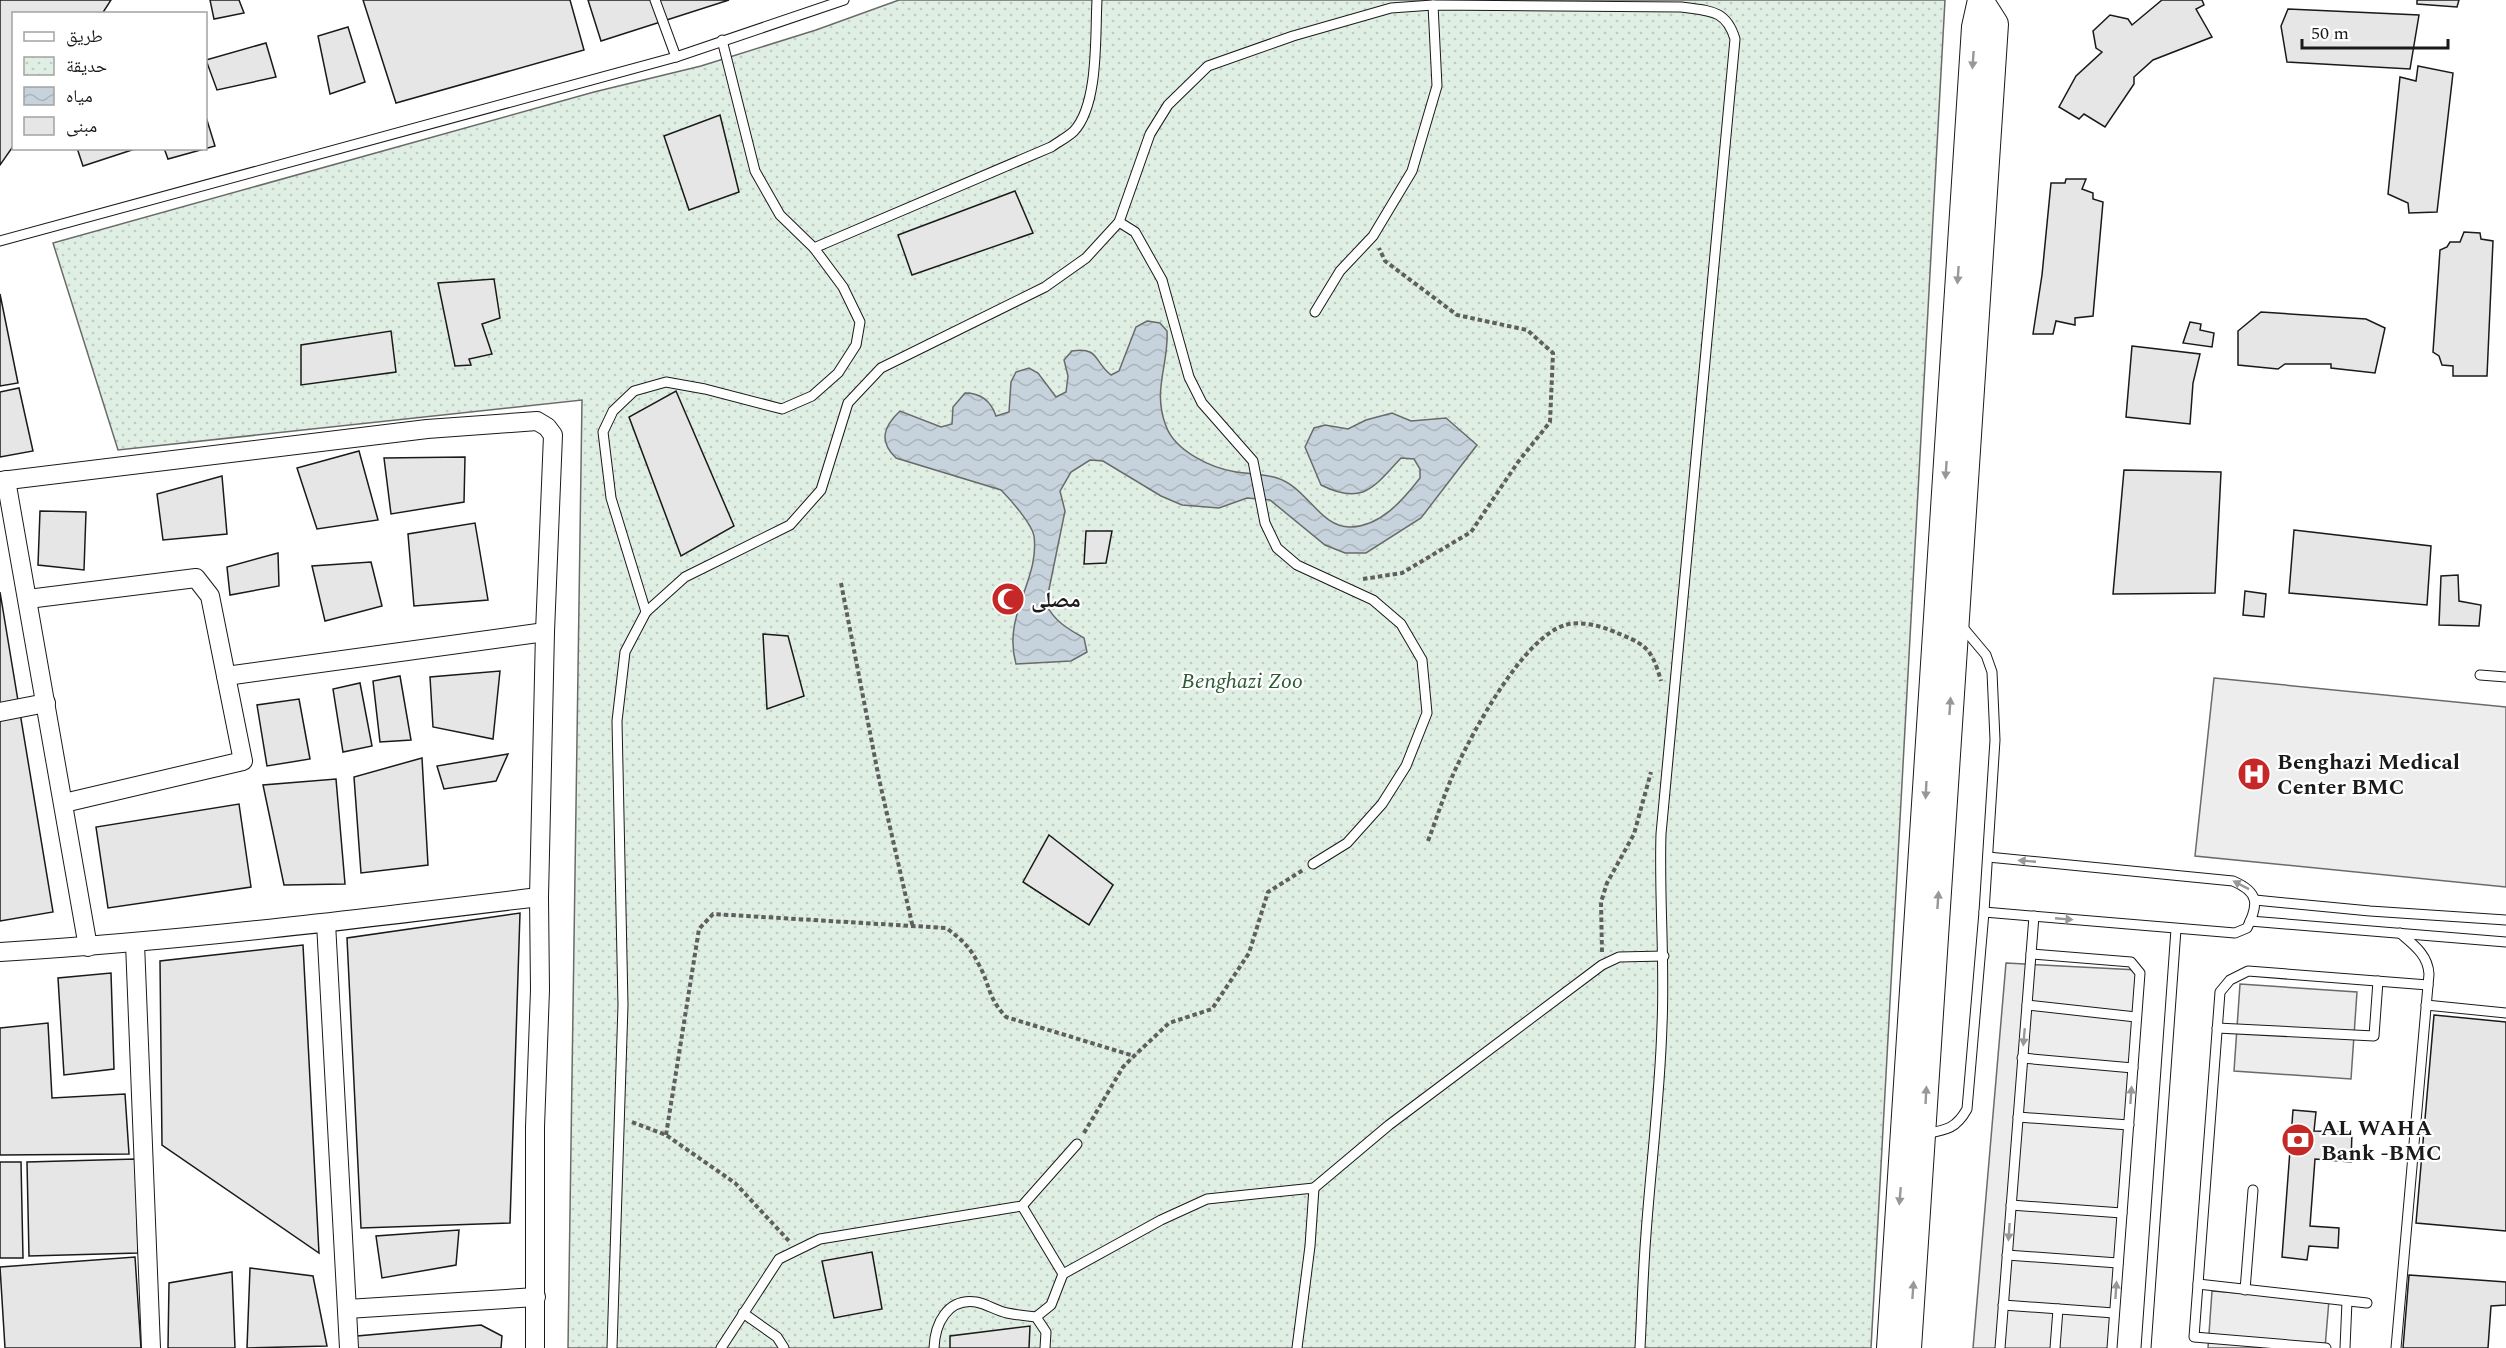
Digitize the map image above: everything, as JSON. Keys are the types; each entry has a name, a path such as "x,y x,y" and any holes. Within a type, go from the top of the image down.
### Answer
{"main road":[{"path":"1890,1348 1915,1136 1955,617 1970,242 1975,27 1981,1"},
{"path":"1908,1348 1915,1136 1970,242"}],"street":[{"path":"88,946 28,599 3,481 428,429 537,421 547,427 553,435 545,632 539,897 540,990 535,1127 536,1348"},
{"path":"28,599 196,578 210,596 243,761 63,803"},
{"path":"226,676 545,632"},
{"path":"0,712 46,703"},
{"path":"0,952 135,943 539,897"},
{"path":"326,923 349,1348"},
{"path":"135,943 152,1348"},
{"path":"347,1309 536,1297"}],"lane":[{"path":"655,0 676,57"},
{"path":"0,241 676,57 844,0"},
{"path":"814,248 1051,147 1074,131 1086,110 1091,88 1097,0"},
{"path":"1315,312 1340,271 1373,236 1412,171 1437,86 1433,5"},
{"path":"612,1348 623,1005 616,721 625,652 646,612 685,577 790,525 821,490 848,403 881,368 1045,287 1086,258 1119,222 1150,134 1168,105 1208,66 1293,36 1391,8 1433,5 1681,7 1715,12 1730,22 1735,39 1661,834 1659,891 1664,956 1657,1119 1646,1234 1640,1348"},
{"path":"646,612 611,498 603,432 613,411 634,391 666,382 705,388 782,409 812,396 838,373 856,345 860,322 843,287 814,248 780,215 755,171 722,40"},
{"path":"1119,222 1135,232 1162,280 1189,377 1202,403 1246,452 1255,468 1261,510 1277,548 1297,565 1373,600 1401,624 1422,660 1427,713 1406,766 1382,804 1347,843 1313,864"},
{"path":"1915,1136 1952,1129 1960,1122 1966,1109 1984,912 1995,740 1992,672 1986,655 1955,617"},
{"path":"2480,675 2506,676"},
{"path":"1984,912 2235,933 2247,928 2255,900 2248,888 2233,881 1988,857"},
{"path":"2255,900 2370,911 2506,920"},
{"path":"2000,1348 2034,916"},
{"path":"2250,921 2506,942"},
{"path":"2146,1348 2176,929"},
{"path":"2396,1348 2428,985 2428,964 2413,944 2400,933"},
{"path":"2031,954 2131,962 2140,973 2112,1348"},
{"path":"934,1348 935,1330 943,1316 959,1303 975,1302 1006,1313 1036,1317 1051,1305 1063,1275 1161,1220 1207,1199 1314,1188 1389,1125 1602,965 1619,957 1664,956"},
{"path":"2326,1348 2196,1338 2220,992 2230,980 2248,971 2428,985"},
{"path":"2217,1028 2374,1036 2378,981"},
{"path":"2027,1005 2136,1017"},
{"path":"2426,1005 2506,1013"},
{"path":"2022,1058 2133,1068"},
{"path":"2018,1117 2129,1125"},
{"path":"721,1348 779,1259 820,1239 1022,1206 1077,1144"},
{"path":"1297,1348 1310,1246 1314,1188"},
{"path":"2245,1290 2253,1190"},
{"path":"2011,1205 2122,1213"},
{"path":"1022,1206 1063,1275"},
{"path":"2007,1255 2118,1263"},
{"path":"2198,1284 2367,1303"},
{"path":"2345,1348 2347,1301"},
{"path":"2003,1305 2114,1313"},
{"path":"2055,1348 2058,1309"},
{"path":"744,1313 777,1337 784,1348"},
{"path":"1036,1317 1046,1332 1045,1348"}],"path":[{"path":"1336,584 1401,573 1471,532 1518,462 1550,422 1553,352 1527,330 1457,315 1385,261 1373,236"},
{"path":"842,583 879,779 914,928"},
{"path":"1428,841 1456,768 1487,711 1510,675 1539,639 1565,625 1584,624 1602,627 1643,645 1654,656 1661,684"},
{"path":"1602,965 1601,902 1607,883 1634,834 1646,799 1652,765"},
{"path":"1077,1144 1123,1067 1134,1056 1169,1023 1212,1009 1250,953 1268,892 1313,864"},
{"path":"666,1135 699,929 713,914 914,928 946,928 965,942 979,963 992,1002 1006,1017 1134,1056"},
{"path":"621,1118 666,1135 735,1183 798,1250"}],"green space":[{"name":"Benghazi Zoo","path":"899,0 1945,0 1871,1348 568,1348 582,400 118,450 53,243 594,92 701,66 816,30"}],"shaded area":[{"path":"2214,678 2506,707 2506,887 2195,856"},
{"path":"2006,963 2138,970 2111,1348 1973,1348"},
{"path":"2240,984 2357,992 2351,1079 2234,1071"},
{"path":"2212,1291 2329,1300 2325,1348 2208,1348"}],"water":[{"path":"1147,321 1160,323 1167,331 1161,389 1162,413 1166,426 1177,443 1195,457 1216,467 1277,478 1288,483 1322,514 1340,526 1362,526 1382,517 1399,503 1420,478 1420,469 1414,459 1401,458 1375,485 1367,490 1347,494 1335,491 1321,485 1305,447 1314,428 1325,425 1348,429 1366,420 1392,413 1411,421 1446,418 1477,445 1421,518 1366,553 1345,553 1325,545 1270,500 1247,498 1219,508 1182,505 1161,496 1103,461 1090,460 1071,472 1060,491 1065,511 1046,604 1057,620 1084,638 1087,652 1071,661 1016,664 1013,646 1014,630 1032,568 1034,552 1034,536 1029,525 1001,490 896,458 890,452 885,440 887,428 900,411 941,427 952,424 953,407 965,393 976,394 985,399 996,416 1009,412 1011,382 1016,372 1029,368 1038,373 1056,397 1066,392 1068,376 1064,360 1072,351 1081,350 1092,353 1111,375 1119,371 1136,327"}],"building":[{"path":"0,0 111,0 103,12 12,12 12,148 0,165"},
{"path":"210,0 239,0 244,13 214,19"},
{"path":"363,0 570,0 584,50 396,103"},
{"path":"588,0 729,0 601,41"},
{"path":"2162,0 2202,0 2204,5 2196,9 2212,37 2153,60 2134,77 2134,84 2105,127 2084,114 2079,119 2059,107 2076,76 2102,52 2096,48 2093,31 2110,15 2128,19 2132,25"},
{"path":"2417,0 2459,0 2457,7 2417,4"},
{"path":"2288,9 2419,15 2410,69 2287,62 2281,26"},
{"path":"348,27 365,82 330,94 318,36"},
{"path":"266,43 276,77 217,90 207,60"},
{"path":"2418,66 2453,73 2437,212 2409,213 2408,203 2388,194 2400,77 2416,81"},
{"path":"720,115 739,192 689,210 664,136"},
{"path":"207,120 215,146 207,148"},
{"path":"78,150 132,150 83,166"},
{"path":"165,150 201,150 168,159"},
{"path":"2066,179 2086,179 2082,189 2093,193 2093,199 2103,202 2093,316 2075,318 2075,325 2056,321 2053,334 2033,334 2042,275 2051,183 2065,183"},
{"path":"1015,191 1033,233 912,275 898,235"},
{"path":"2464,232 2480,233 2481,239 2493,241 2487,376 2453,376 2453,366 2442,365 2439,356 2433,352 2440,250 2447,247 2450,242 2460,242"},
{"path":"494,279 500,318 482,324 492,354 469,359 471,365 455,366 438,283"},
{"path":"0,294 18,383 0,386"},
{"path":"2261,312 2366,319 2385,328 2375,373 2331,368 2331,364 2285,364 2278,369 2238,365 2238,331"},
{"path":"2190,322 2201,324 2200,330 2214,333 2212,347 2183,343"},
{"path":"391,331 396,372 301,385 301,345"},
{"path":"2132,346 2200,354 2193,383 2190,424 2126,417"},
{"path":"19,388 33,451 0,457 0,392"},
{"path":"676,391 734,526 681,556 629,417"},
{"path":"359,451 378,520 317,529 297,468"},
{"path":"465,457 464,502 391,514 384,458"},
{"path":"2124,470 2221,472 2215,593 2113,594"},
{"path":"222,476 227,534 163,540 157,494"},
{"path":"40,511 86,512 84,570 38,565"},
{"path":"475,523 488,600 414,606 408,534"},
{"path":"2294,530 2431,546 2427,605 2289,593"},
{"path":"1086,531 1112,531 1106,563 1084,564"},
{"path":"278,553 279,586 230,595 227,567"},
{"path":"371,562 382,606 325,621 312,566"},
{"path":"2458,575 2459,601 2481,605 2479,626 2439,625 2441,576"},
{"path":"2245,591 2266,594 2264,617 2243,615"},
{"path":"0,592 53,912 0,921"},
{"path":"763,634 788,636 804,696 767,709"},
{"path":"500,671 493,739 433,727 430,677"},
{"path":"400,676 411,740 380,742 373,681"},
{"path":"360,683 372,746 343,752 333,689"},
{"path":"299,699 310,759 267,766 257,705"},
{"path":"508,754 496,781 444,789 437,766"},
{"path":"422,758 428,865 361,873 354,777"},
{"path":"336,779 345,884 284,885 263,785"},
{"path":"239,804 251,887 108,908 96,827"},
{"path":"1049,835 1113,885 1089,925 1023,882"},
{"path":"520,913 510,1223 361,1228 347,938"},
{"path":"303,945 319,1253 162,1145 160,961"},
{"path":"111,973 114,1069 64,1075 58,978"},
{"path":"2434,1015 2506,1022 2506,1231 2416,1223"},
{"path":"48,1023 52,1098 125,1094 129,1154 0,1155 0,1028"},
{"path":"2293,1110 2316,1112 2314,1131 2352,1132 2351,1162 2315,1159 2310,1226 2339,1228 2338,1248 2309,1246 2307,1260 2282,1257"},
{"path":"136,1159 138,1253 29,1256 27,1162"},
{"path":"0,1162 21,1162 23,1258 0,1258"},
{"path":"459,1230 456,1265 382,1278 376,1236"},
{"path":"872,1252 882,1309 834,1318 822,1261"},
{"path":"135,1257 141,1348 5,1348 0,1267"},
{"path":"250,1268 313,1276 327,1346 247,1348"},
{"path":"232,1272 235,1348 168,1348 169,1283"},
{"path":"2409,1275 2506,1282 2506,1305 2491,1306 2488,1348 2403,1348"},
{"path":"481,1325 502,1336 501,1348 357,1348 357,1336"},
{"path":"1030,1326 1029,1348 950,1348 950,1336"}],"place":[{"name":"مصلى","path":"1008,599"},
{"name":"Benghazi Medical Center BMC","path":"2254,774"},
{"name":"AL WAHA Bank -BMC","path":"2298,1140"}]}
